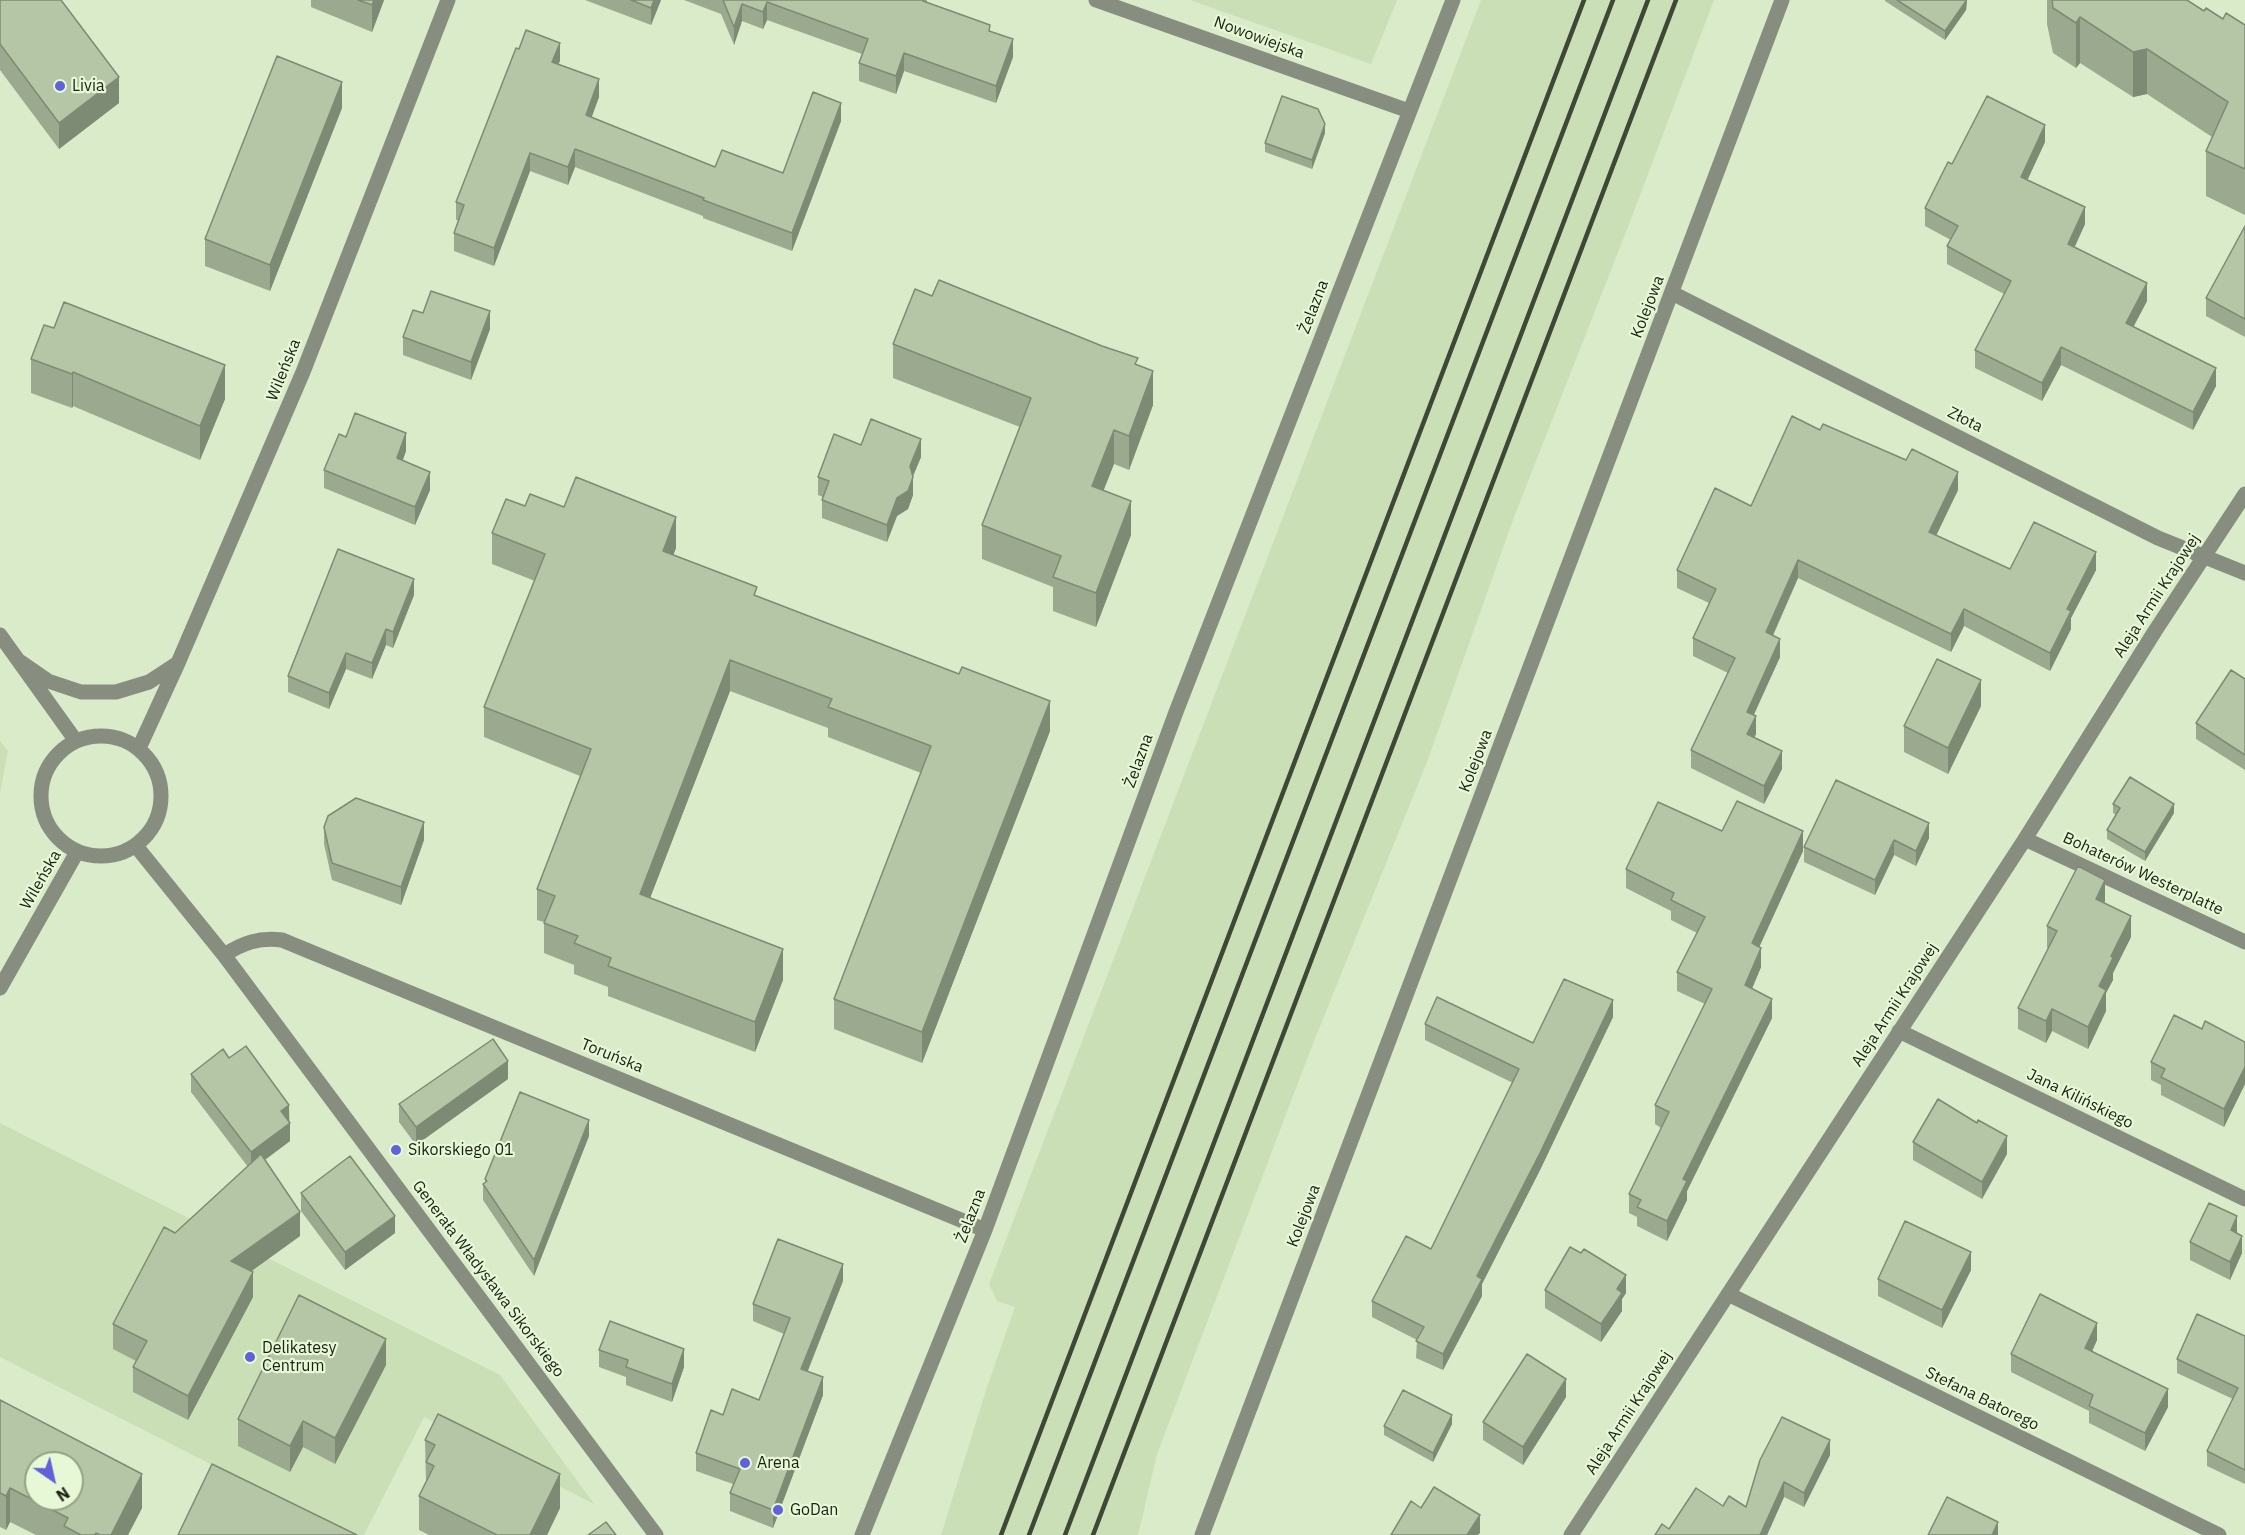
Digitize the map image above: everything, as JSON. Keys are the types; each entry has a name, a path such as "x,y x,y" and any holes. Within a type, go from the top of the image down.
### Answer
{"street":[{"name":"Wileńska","path":"139,748 303,372 448,0"},
{"name":"Nowowiejska","path":"1096,0 1409,111"},
{"name":"Żelazna","path":"862,1535 985,1230 1176,712 1453,0"},
{"name":"Kolejowa","path":"1202,1535 1782,0"},
{"name":"Złota","path":"1672,293 2148,532 2245,573"},
{"name":"Aleja Armii Krajowej","path":"1571,1535 2025,839 2245,494"},
{"path":"0,635 76,741"},
{"path":"20,661 48,681 81,692 116,692 149,682 178,663"},
{"path":"97,735 119,738 139,748 153,763 160,780 162,803 156,824 148,836 136,846 122,853 106,857 77,852 65,845 55,836 45,817 41,797 42,783 47,769 64,748 76,741 97,735"},
{"name":"Bohaterów Westerplatte","path":"2025,839 2245,942"},
{"name":"Generała Władysława Sikorskiego","path":"136,846 224,955 656,1535"},
{"name":"Wileńska","path":"0,988 77,852"},
{"name":"Toruńska","path":"224,955 241,944 255,940 282,940 985,1230"},
{"name":"Jana Kilińskiego","path":"1899,1031 2245,1199"},
{"name":"Stefana Batorego","path":"1728,1294 2219,1535"}],"shaded area":[{"path":"1190,0 1397,0 1371,64"},
{"path":"1481,0 1714,0 1514,517 1427,762 1312,1046 1157,1454 1138,1535 941,1535 987,1387 1015,1307 997,1301 989,1284"},
{"path":"0,741 8,751 0,793"},
{"path":"0,1123 500,1375 594,1504 424,1417 364,1535 350,1535 0,1357"}],"building":[{"name":"Livia","path":"0,0 61,0 119,77 59,123 0,44"},
{"path":"358,0 374,0 372,5"},
{"path":"631,0 654,0 651,8"},
{"path":"723,0 924,0 990,25 989,31 1013,39 996,86 904,53 896,76 859,63 868,39 767,2 763,12 742,4 734,27"},
{"path":"1897,0 1965,0 1966,1 1945,31"},
{"path":"2052,0 2187,0 2223,19 2226,13 2245,25 2245,169 2206,151 2228,102 2147,49 2133,52 2080,17 2076,23 2053,8"},
{"path":"526,30 560,43 552,62 599,79 586,115 715,167 722,150 783,173 813,92 841,103 792,233 575,149 568,167 530,153 494,248 454,233 464,205 456,202 516,48 519,49"},
{"path":"277,56 342,82 270,265 205,239"},
{"path":"1282,96 1318,109 1325,124 1312,160 1265,143"},
{"path":"1987,96 2045,125 2021,177 2085,207 2068,244 2147,283 2126,323 2216,368 2193,412 2061,347 2042,383 1975,350 2011,281 1947,246 1958,226 1925,208 1948,162 1952,164"},
{"path":"2245,226 2245,319 2206,298"},
{"path":"939,280 1102,346 1138,358 1135,364 1153,371 1129,436 1114,430 1092,486 1131,501 1096,593 1053,577 1061,556 982,525 1031,398 893,344 915,289 932,296"},
{"path":"431,291 490,311 471,362 403,337 413,310 423,313"},
{"path":"64,302 225,365 200,426 73,372 72,374 31,359 44,325 54,328"},
{"path":"355,413 406,433 397,458 430,472 415,507 324,470 339,434 346,437"},
{"path":"1792,416 1820,430 1823,424 1906,460 1912,449 1958,472 1929,532 2010,569 2034,522 2096,552 2067,609 2071,611 2050,653 1964,609 1951,634 1798,560 1766,632 1780,639 1747,712 1756,716 1747,734 1782,751 1764,786 1691,750 1735,658 1693,638 1716,589 1677,570 1715,488 1751,506"},
{"path":"871,419 921,439 910,466 913,477 908,491 897,498 887,525 822,500 829,481 818,477 834,434 861,445"},
{"path":"576,477 676,517 663,551 757,587 754,595 959,674 962,667 1050,701 922,1032 834,999 931,746 828,707 832,699 730,660 640,894 783,949 755,1022 608,966 611,958 574,943 578,936 544,923 555,896 537,889 591,749 484,707 545,554 492,533 506,499 525,506 530,494 564,507"},
{"path":"338,549 414,579 393,632 386,629 372,663 346,653 329,693 288,676"},
{"path":"1937,659 1981,680 1948,748 1904,726"},
{"path":"2231,670 2245,679 2245,755 2196,723"},
{"path":"2130,777 2174,804 2145,852 2107,830 2120,808 2113,804"},
{"path":"1836,780 1929,823 1916,851 1894,840 1875,880 1804,847"},
{"path":"356,798 424,822 401,887 332,863 324,827 328,816"},
{"path":"1737,801 1803,831 1752,943 1761,948 1745,985 1772,999 1683,1179 1687,1181 1667,1221 1637,1207 1641,1200 1629,1194 1669,1112 1655,1105 1712,989 1677,972 1705,917 1671,900 1674,893 1626,869 1658,802 1722,831"},
{"path":"2078,866 2105,880 2096,899 2131,916 2099,986 2106,990 2088,1027 2052,1009 2046,1021 2018,1008 2057,931 2047,926"},
{"path":"1564,979 1613,1000 1540,1153 1477,1276 1482,1279 1443,1354 1416,1341 1424,1327 1372,1301 1406,1236 1431,1249 1519,1069 1425,1024 1437,997 1533,1043"},
{"path":"2174,1015 2202,1029 2205,1021 2245,1042 2245,1067 2224,1109 2161,1077 2165,1069 2151,1062"},
{"path":"493,1039 508,1061 416,1127 399,1104"},
{"path":"246,1046 289,1105 281,1111 290,1123 251,1152 191,1074 223,1049 229,1058"},
{"path":"520,1092 589,1120 534,1260 483,1184 487,1181 485,1179"},
{"path":"1938,1099 1977,1123 1978,1120 2007,1136 1982,1182 1913,1142"},
{"path":"261,1154 300,1212 231,1261 253,1272 188,1396 133,1367 147,1341 113,1324 164,1227 175,1233"},
{"path":"350,1156 395,1216 345,1252 301,1193"},
{"path":"2209,1203 2237,1216 2231,1230 2242,1236 2230,1262 2190,1242"},
{"path":"1905,1221 1971,1252 1942,1310 1878,1279"},
{"path":"778,1239 843,1264 801,1369 823,1377 773,1510 730,1493 740,1469 696,1453 711,1410 723,1415 732,1389 759,1400 790,1318 753,1304"},
{"path":"1570,1247 1581,1253 1584,1249 1626,1275 1617,1289 1622,1293 1601,1324 1545,1290"},
{"path":"2040,1294 2097,1323 2085,1348 2168,1389 2145,1433 2089,1406 2093,1395 2011,1354"},
{"path":"299,1295 386,1339 335,1438 303,1421 290,1446 238,1419"},
{"path":"2197,1314 2245,1336 2245,1470 2207,1451 2238,1388 2177,1359"},
{"path":"610,1321 684,1349 672,1384 626,1367 628,1360 599,1350"},
{"path":"1527,1354 1566,1379 1523,1447 1483,1422"},
{"path":"1403,1390 1452,1415 1433,1453 1384,1426"},
{"path":"0,1400 142,1474 111,1535 96,1533 95,1535 81,1535 64,1526 68,1518 54,1511 84,1511 84,1451 24,1451 24,1495 10,1488 6,1496 0,1493"},
{"path":"438,1414 560,1474 530,1535 497,1535 419,1496 434,1466 426,1462 435,1445 425,1440"},
{"path":"1782,1417 1830,1440 1804,1493 1784,1482 1760,1535 1655,1535 1662,1524 1669,1529 1696,1488 1723,1506 1729,1496 1746,1507 1760,1460"},
{"path":"212,1464 357,1535 178,1535"},
{"path":"1434,1487 1480,1515 1467,1535 1391,1535 1411,1501 1421,1508"},
{"path":"1947,1497 1998,1522 1992,1535 1928,1535"},
{"path":"606,1522 616,1535 588,1535"}],"railway":[{"path":"1001,1535 1584,0"},
{"path":"1029,1535 1613,0"},
{"path":"1065,1535 1648,0"},
{"path":"1093,1535 1676,0"}],"place":[{"name":"Livia","path":"60,86"},
{"name":"Sikorskiego 01","path":"396,1150"},
{"name":"Delikatesy Centrum","path":"250,1357"},
{"name":"Arena","path":"745,1463"},
{"name":"GoDan","path":"778,1510"}]}
